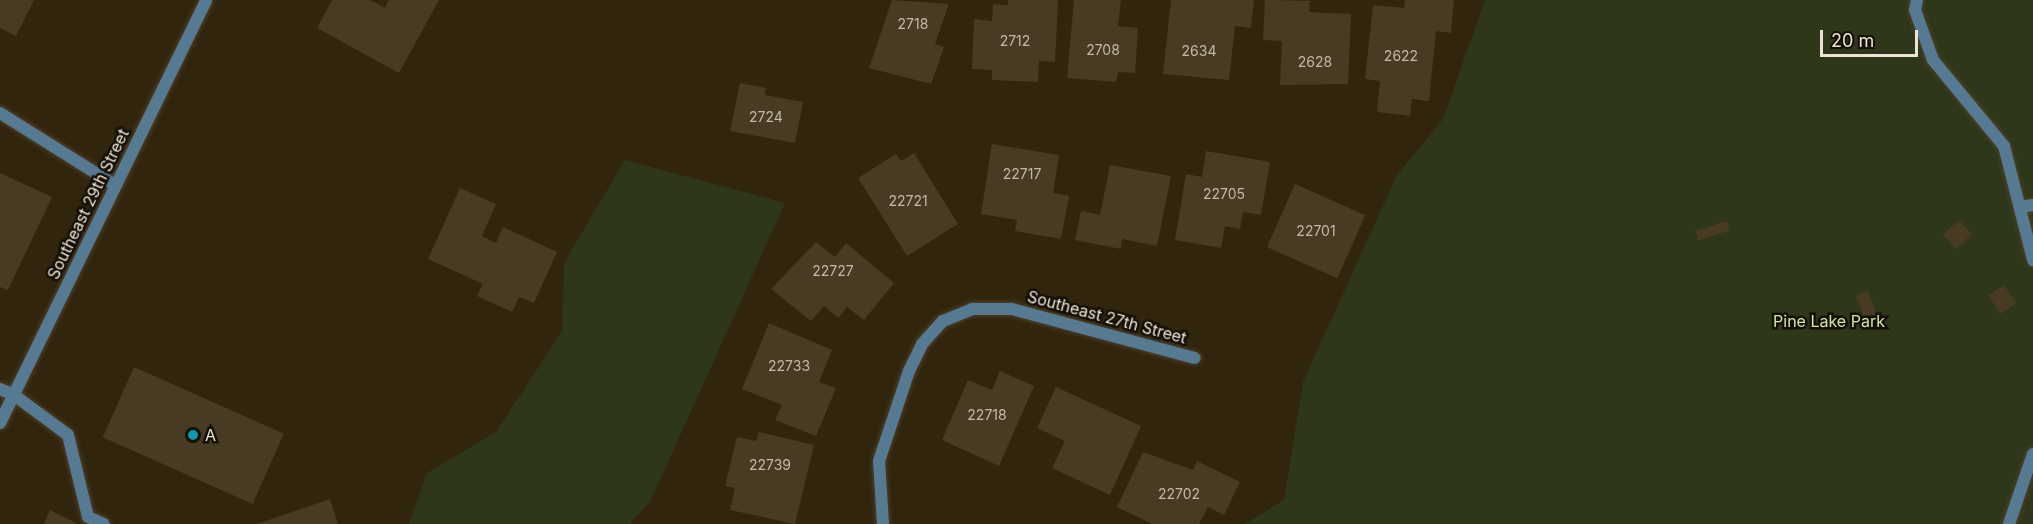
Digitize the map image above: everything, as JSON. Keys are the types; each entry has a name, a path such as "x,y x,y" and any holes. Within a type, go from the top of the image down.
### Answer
{"street":[{"name":"Southeast 29th Street","path":"0,423 206,0"},
{"path":"1917,0 1915,10 1933,60 2004,146 2027,206 2033,260"},
{"path":"0,113 115,186"},
{"name":"Southeast 27th Street","path":"883,524 879,461 909,371 922,344 944,321 972,309 1012,309 1195,358"},
{"path":"0,388 14,395 68,435 88,517 104,524"},
{"path":"2009,524 2033,454"}],"green space":[{"name":"Pine Lake Park","path":"1485,0 2033,0 2033,524 1245,524 1284,500 1303,382 1397,175 1443,119"},
{"path":"625,160 785,203 651,500 630,524 409,524 427,473 496,432 562,331 564,263"}],"building":[{"path":"0,0 34,0 16,36 0,28"},
{"path":"332,0 370,0 385,8 389,0 439,0 399,73 317,28"},
{"path":"892,0 949,4 935,44 944,47 931,84 869,68"},
{"path":"1008,0 1058,0 1055,62 1039,61 1038,82 992,80 992,70 972,69 974,19 992,21 993,4 1008,5"},
{"path":"1074,0 1121,0 1118,26 1138,28 1135,73 1118,72 1116,82 1067,78"},
{"path":"1171,0 1254,0 1251,28 1235,26 1229,80 1163,74"},
{"path":"1265,0 1310,1 1309,12 1351,14 1348,84 1280,85 1282,41 1263,40"},
{"path":"1405,0 1454,0 1451,33 1436,31 1429,101 1412,99 1410,116 1377,112 1380,81 1365,79 1373,5 1404,8"},
{"path":"740,83 766,88 765,95 803,102 795,143 730,131"},
{"path":"992,144 1059,155 1053,193 1069,196 1061,239 1015,231 1017,220 981,214"},
{"path":"1206,151 1270,162 1261,215 1243,212 1240,229 1225,226 1221,248 1175,240 1186,174 1202,177"},
{"path":"914,153 958,224 907,256 858,178 896,154 901,161"},
{"path":"1110,165 1171,176 1157,246 1122,239 1121,249 1075,240 1081,211 1100,215"},
{"path":"0,173 52,197 8,290 0,287"},
{"path":"1295,184 1365,215 1337,278 1267,247"},
{"path":"460,188 496,204 482,236 496,243 503,227 557,252 534,303 519,297 512,312 477,296 483,284 428,259"},
{"path":"1959,220 1972,234 1956,249 1943,235"},
{"path":"1727,221 1730,231 1698,240 1695,231"},
{"path":"816,242 835,257 846,243 894,283 864,320 847,307 838,318 824,306 811,321 771,289"},
{"path":"2004,285 2016,303 2001,314 1988,296"},
{"path":"1868,291 1879,322 1867,326 1856,295"},
{"path":"769,323 832,350 819,382 836,388 816,436 775,420 782,405 742,389"},
{"name":"A","path":"134,367 284,434 253,504 103,437"},
{"path":"1000,371 1034,386 999,466 942,440 968,380 992,390"},
{"path":"1056,387 1141,426 1110,495 1052,468 1065,441 1037,428"},
{"path":"759,432 814,445 795,524 730,510 735,488 725,486 737,437 756,441"},
{"path":"1143,452 1193,470 1197,461 1240,482 1224,515 1208,507 1199,524 1152,524 1117,507"},
{"path":"330,499 338,524 257,524"},
{"path":"50,510 78,524 44,524"}],"place":[{"name":"A","path":"193,435"}]}
